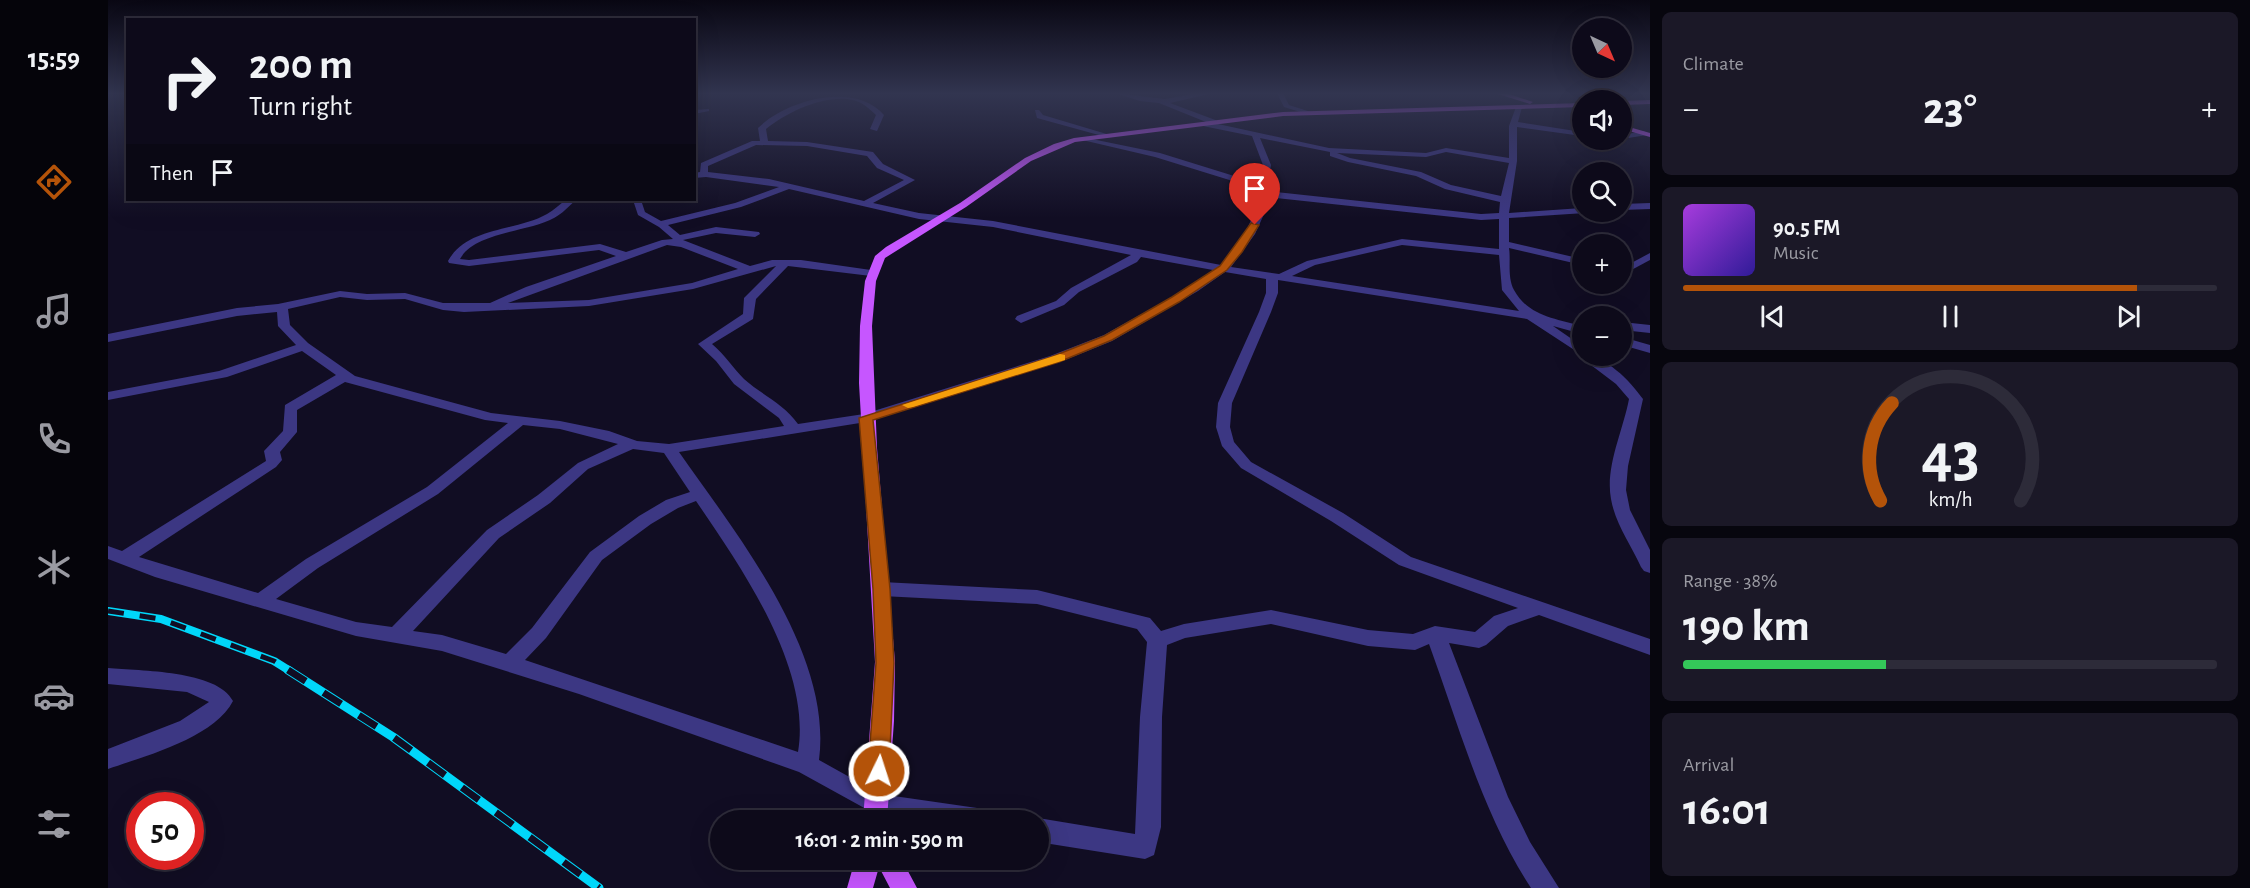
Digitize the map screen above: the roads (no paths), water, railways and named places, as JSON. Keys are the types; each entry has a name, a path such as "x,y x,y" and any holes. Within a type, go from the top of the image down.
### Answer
{"main road":[{"path":"876,810 885,663 882,589 866,418 871,273 874,263 880,256 940,219 1035,153 1082,139 1120,134"},
{"path":"860,888 864,870"},
{"path":"894,870 904,888"}],"street":[{"path":"763,134 764,142"},
{"path":"1101,134 1106,136"},
{"path":"1250,134 1329,150 1426,155 1446,150 1463,151 1512,161"},
{"path":"1513,134 1512,161 1505,200 1504,269 1508,290 1528,314 1572,344"},
{"path":"1256,136 1267,165 1265,188"},
{"path":"1082,139 1157,155 1265,188 1275,195"},
{"path":"866,203 912,180 880,166 873,156 866,153 828,147 764,142 743,147 704,165 699,175 790,186 866,203 940,219 959,218 993,224 1140,252 1179,262 1572,320"},
{"path":"1329,150 1336,156 1348,160 1418,174 1448,187 1505,200"},
{"path":"661,225 738,204 790,186"},
{"path":"278,308 282,310 284,326 304,346 345,376 468,412 518,422 560,425 604,434 632,444 669,449 866,418 1055,359 1108,338 1185,294 1224,268 1250,234 1266,199 1275,195 1505,217 1572,212"},
{"path":"570,201 545,219 475,242 458,252 453,261 473,263 544,252 600,247 624,255"},
{"path":"638,201 641,213 661,225 677,240 718,261 749,269"},
{"path":"1632,207 1650,206"},
{"path":"490,308 530,289 652,246 716,230 755,234"},
{"path":"1277,277 1311,263 1402,242 1505,249 1572,260"},
{"path":"1021,319 1060,303 1083,286 1133,260 1140,252"},
{"path":"1632,266 1650,256"},
{"path":"108,338 237,312 278,308 314,297 340,294 405,297 442,306 490,308 589,303 706,283 749,269 785,263 814,264 871,273"},
{"path":"785,263 750,298 748,315 704,344 721,358 739,381 784,415 794,430"},
{"path":"1277,277 1265,312 1225,403 1223,427 1227,443 1246,465 1337,517 1405,561 1536,609 1650,647"},
{"path":"1528,314 1572,327"},
{"path":"1632,327 1650,329"},
{"path":"1632,344 1650,349"},
{"path":"108,396 222,374 304,346"},
{"path":"1601,366 1621,381 1636,399 1623,449 1618,491 1622,506 1650,567"},
{"path":"116,555 272,464 274,460 272,451 290,432 290,408 304,397 345,376"},
{"path":"262,600 315,560 400,511 469,466 518,422"},
{"path":"397,635 493,534 544,499 583,466 632,444"},
{"path":"669,449 755,581 785,633 797,662 807,700 811,732 807,765"},
{"path":"509,664 539,633 596,556 645,520 672,504 699,494"},
{"path":"116,555 161,572 356,629 442,643 746,741 807,765 873,810"},
{"path":"882,589 932,589 1038,597 1143,623 1157,640 1151,717 1149,827 1145,847 1049,832"},
{"path":"1157,640 1184,631 1271,617 1368,638 1415,642 1434,633 1479,640 1501,621 1536,609"},
{"path":"1434,633 1497,799 1521,851 1546,888"},
{"path":"108,676 189,684 219,697 222,701 216,708 181,730 108,759"}],"railway":[{"path":"108,611 161,619 274,661 290,671"},
{"path":"288,670 393,737 599,888"}]}
